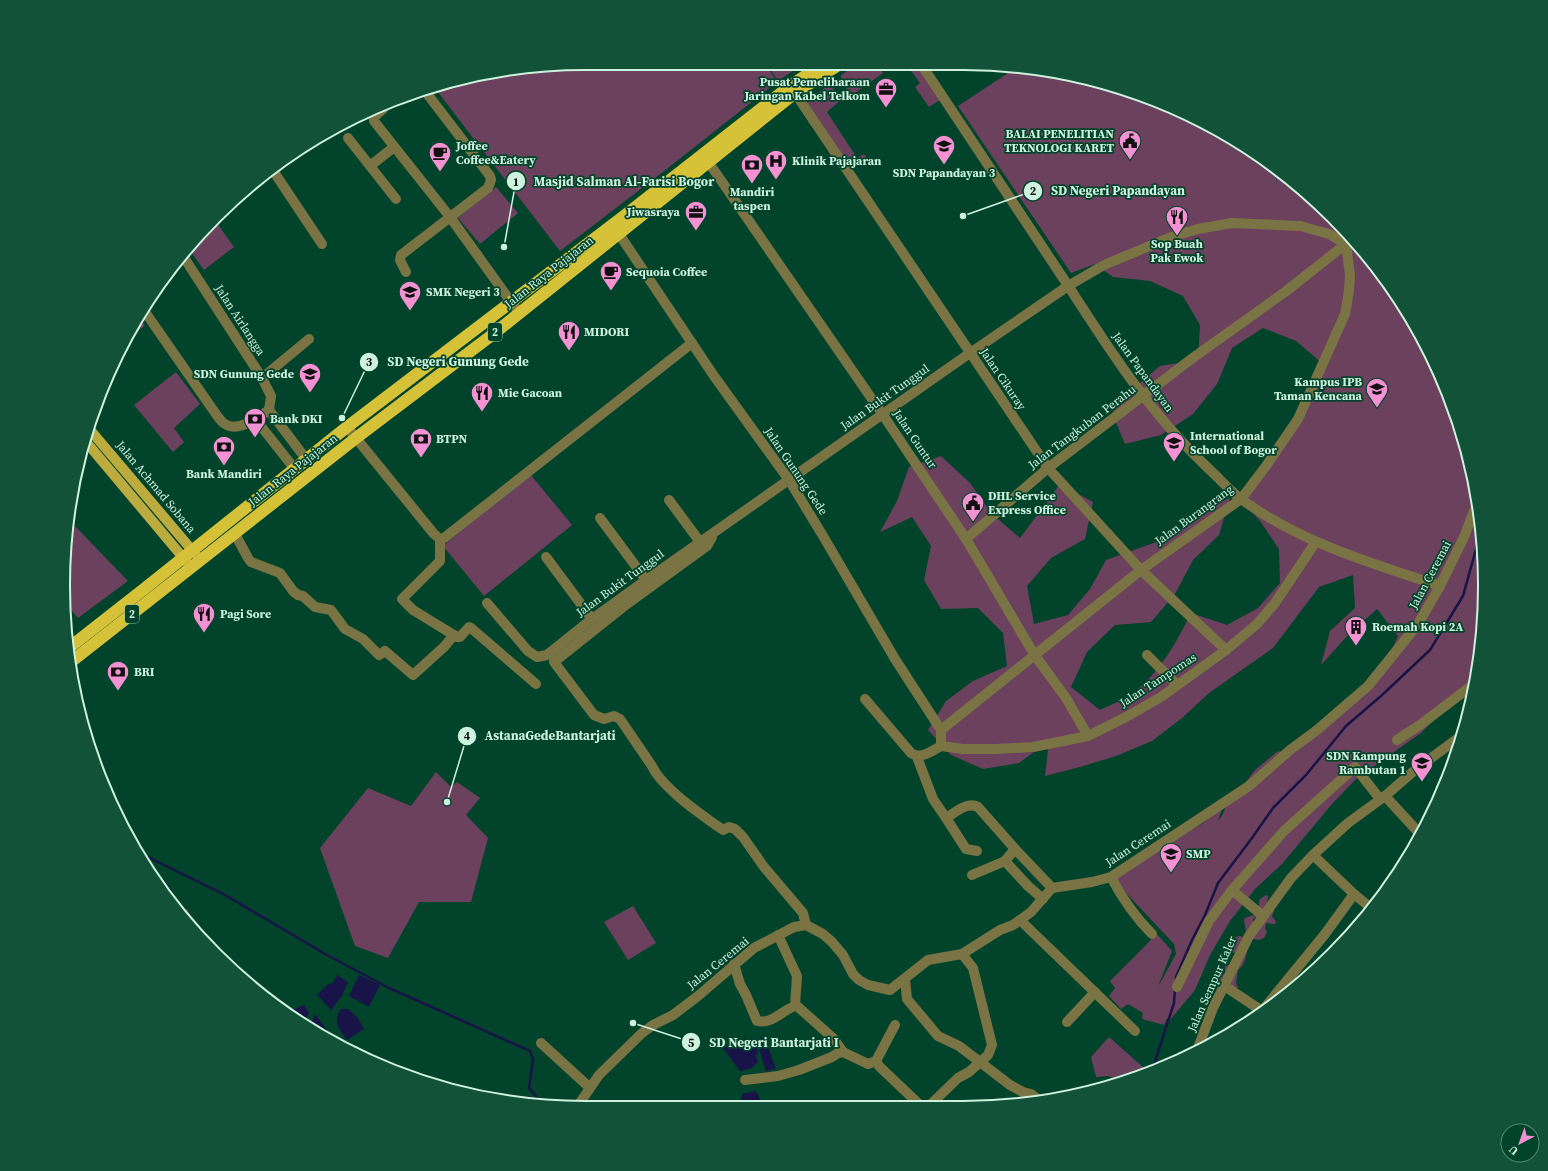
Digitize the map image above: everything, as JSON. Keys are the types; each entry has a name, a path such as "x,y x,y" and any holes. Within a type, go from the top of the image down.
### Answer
{"highway":[{"name":"2","path":"792,90 816,70"},
{"name":"2","path":"792,90 829,70"},
{"name":"Jalan Raya Pajajaran","path":"73,645 192,559 235,534 356,438 520,313 710,162 792,90"},
{"name":"Jalan Raya Pajajaran","path":"75,658 192,559 294,468 792,90"}],"main road":[{"name":"Jalan Achmad Sobana","path":"93,433 192,559"},
{"name":"Jalan Achmad Sobana","path":"90,446 192,559"}],"street":[{"name":"Jalan Papandayan","path":"925,70 1099,335 1143,397 1177,438 1241,499 1286,527 1315,543 1440,586"},
{"name":"Jalan Cikuray","path":"792,90 1048,468 1141,570 1226,650"},
{"path":"406,272 400,260 401,255 488,188 491,180 490,176 428,95"},
{"path":"377,114 374,117 374,121 450,217 520,313"},
{"path":"348,138 396,199"},
{"path":"370,166 394,147"},
{"name":"Jalan Guntur","path":"710,162 884,415 966,539 1034,654 1066,698 1088,736"},
{"path":"276,174 322,244"},
{"name":"Jalan Bukit Tunggul","path":"487,603 528,652 537,657 546,655 592,619 788,480 884,415 970,353 1068,286 1104,265 1171,237 1198,229 1232,223 1300,226 1329,234 1345,240"},
{"name":"Jalan Gunung Gede","path":"619,234 714,376 788,480 824,536 895,659 941,730"},
{"name":"Jalan Tangkuban Perahu","path":"966,539 1048,468 1194,357 1285,292 1347,243"},
{"name":"Jalan Burangrang","path":"941,730 1034,654 1141,570 1179,541 1241,499 1266,466 1298,419 1344,314 1349,291 1349,245"},
{"name":"Jalan Airlangga","path":"186,261 262,378 271,396 269,410"},
{"path":"147,315 218,417 225,424 232,427 238,426 256,420 269,410 306,459"},
{"path":"262,378 309,339"},
{"path":"440,539 444,538 692,343"},
{"path":"256,420 294,468"},
{"path":"348,426 356,438 434,534 440,539"},
{"path":"277,447 288,436"},
{"path":"669,500 700,542"},
{"name":"Jalan Ceremai","path":"1052,888 1092,882 1111,877 1249,786 1362,691 1383,668 1418,624 1440,586 1464,537 1473,513"},
{"path":"600,518 646,580"},
{"path":"716,532 707,546 623,606 554,662 594,715 604,719 614,716 620,720 654,771 674,793 698,813 723,830 729,827 735,829 749,845 764,867 803,913 806,925 823,934 832,942 846,959 853,974 868,985 890,990 928,960 962,954 1031,912 1052,888 975,806 968,805 946,818"},
{"path":"235,534 248,558 252,562 280,573 293,591 303,596 315,607 331,610 348,632 363,639 379,655 386,651 413,675 444,647 454,635"},
{"path":"440,539 440,560 402,599 413,610 454,635 460,637 469,627 471,628 536,684"},
{"name":"Jalan Tampomas","path":"941,746 963,749 1033,747 1088,736 1147,705 1226,650 1257,624 1275,603 1315,543"},
{"path":"546,557 592,619"},
{"path":"1147,655 1177,685"},
{"path":"1397,740 1420,725 1467,689"},
{"path":"865,699 911,753 917,756 921,756 941,746 941,730"},
{"name":"Jalan Sempur Kaler","path":"1200,1043 1223,985 1248,936 1291,878 1348,823 1454,741"},
{"path":"917,756 934,799 966,849 977,851"},
{"path":"1177,987 1209,921 1232,890 1284,831 1355,767 1382,798 1416,831"},
{"path":"972,875 1005,861 1015,849"},
{"path":"1313,856 1367,904"},
{"path":"1005,861 1028,886 1043,899"},
{"path":"1111,877 1120,895 1152,934"},
{"path":"1232,890 1263,916"},
{"path":"1276,994 1325,934 1354,894"},
{"path":"1020,920 1135,1031"},
{"name":"Jalan Ceremai","path":"581,1101 589,1087 599,1075 653,1025 673,1015 698,996 754,948 794,927 806,925"},
{"path":"778,935 797,976 795,1005"},
{"path":"934,1101 958,1078 969,1072 979,1063 988,1054 992,1045 973,968 962,954"},
{"path":"734,964 740,984 757,1020 760,1022 770,1020 795,1005"},
{"path":"905,979 907,999 938,1036 959,1046 979,1063 1010,1085 1034,1096"},
{"path":"1223,985 1257,1008"},
{"path":"1067,1022 1095,992"},
{"path":"795,1005 834,1039 843,1052 868,1064 876,1061 895,1026"},
{"path":"541,1043 589,1087"},
{"path":"745,1080 778,1076 799,1070 843,1052"},
{"path":"876,1061 879,1066 916,1101"}],"shaded area":[{"path":"769,70 777,82 560,251 438,92 485,80 518,74 552,71"},
{"path":"771,70 794,70 778,81"},
{"path":"849,70 881,70 883,73 851,96 841,79 841,75"},
{"path":"910,70 920,70 940,100 929,107 915,87 920,83"},
{"path":"1009,72 1030,74 1063,80 1128,97 1160,109 1220,139 1249,157 1276,177 1277,186 1277,178 1327,221 1350,246 1391,299 1425,358 1439,388 1451,420 1468,485 1474,518 1477,552 1477,619 1474,653 1469,681 1447,707 1421,733 1357,778 1332,804 1282,864 1255,889 1230,921 1210,955 1195,990 1169,1021 1167,1018 1164,1025 1142,1019 1143,1013 1128,1004 1121,1009 1109,996 1115,988 1110,981 1156,933 1172,951 1158,986 1176,954 1174,944 1111,877 1203,823 1222,808 1218,821 1223,814 1226,805 1255,770 1278,751 1291,754 1383,670 1398,636 1377,609 1347,636 1321,665 1330,631 1355,608 1353,575 1319,587 1273,648 1209,693 1182,718 1152,741 1116,756 1045,776 1049,741 1019,763 983,769 951,755 928,730 946,701 973,681 1007,666 1003,633 978,608 941,609 924,580 931,546 912,517 880,532 897,501 909,467 941,456 970,483 992,514 1020,538 1060,484 1093,502 1085,539 1051,558 1027,586 1034,624 1068,615 1090,589 1106,560 1173,536 1198,511 1230,498 1219,535 1193,560 1175,594 1151,622 1115,625 1087,652 1071,687 1100,710 1129,696 1152,675 1167,656 1191,613 1227,625 1258,608 1280,583 1279,549 1260,521 1241,499 1273,456 1323,364 1296,341 1263,328 1232,348 1217,384 1193,414 1161,435 1125,444 1112,413 1134,388 1160,366 1198,360 1200,325 1183,296 1150,281 1113,277 1095,264 1071,273 958,106"},
{"path":"830,84 841,100 827,112 857,158 864,154 867,158 852,167 847,164 808,105 810,99"},
{"path":"496,187 518,213 480,244 458,218"},
{"path":"218,224 234,247 204,270 192,253"},
{"path":"142,323 145,326 138,330"},
{"path":"176,372 200,404 174,428 184,442 173,452 134,405"},
{"path":"530,474 572,525 484,596 443,546"},
{"path":"73,525 128,581 78,618 71,610 71,552"},
{"path":"436,772 451,787 457,782 480,798 466,815 488,838 471,902 419,902 388,958 355,946 320,848 368,788 411,806"},
{"path":"163,879 172,891 171,891"},
{"path":"1266,895 1268,896 1267,902 1261,912 1253,919 1253,922 1272,906 1274,911 1272,916 1276,922 1275,924 1266,923 1265,928 1267,932 1264,938 1259,940 1253,939 1249,942 1245,961 1238,970 1236,983 1238,988 1236,990 1214,985 1217,979 1225,973 1225,967 1228,965 1233,965 1236,952 1233,953 1231,951 1235,943 1235,937 1241,936 1243,938 1246,932 1245,918 1254,915 1259,906 1259,900"},
{"path":"633,906 656,943 628,960 604,922"},
{"path":"337,975 348,982 342,996 331,1010 317,995 328,984 333,983"},
{"path":"359,975 380,985 369,1007 349,996"},
{"path":"304,1005 309,1013 306,1018 293,1010"},
{"path":"341,1009 348,1009 357,1017 364,1029 347,1040 339,1028 337,1021 338,1014"},
{"path":"315,1014 329,1032 328,1032 311,1022"},
{"path":"764,1036 776,1069 766,1071 756,1040"},
{"path":"1109,1037 1144,1068 1114,1078 1108,1076 1096,1077 1091,1057"},
{"path":"745,1038 754,1041 758,1053 756,1055 758,1062 752,1068 740,1071 723,1048"},
{"path":"756,1091 761,1101 741,1101 742,1094"}],"waterway":[{"path":"1176,981 1176,977 1218,883 1273,808 1306,775 1346,726 1381,696 1430,650 1463,596 1477,547"},
{"path":"148,857 225,895 327,955 389,988 530,1051 533,1059 529,1088 538,1099"},
{"path":"1154,1064 1174,1003 1175,988"}],"place":[{"name":"Pusat Pemeliharaan Jaringan Kabel Telkom","path":"886,108"},
{"name":"BALAI PENELITIAN TEKNOLOGI KARET","path":"1130,160"},
{"name":"SDN Papandayan 3","path":"944,166"},
{"name":"Joffee Coffee&Eatery","path":"440,172"},
{"name":"Klinik Pajajaran","path":"776,180"},
{"name":"Mandiri taspen","path":"752,184"},
{"name":"SD Negeri Papandayan","path":"963,216"},
{"name":"Jiwasraya","path":"696,232"},
{"name":"Sop Buah Pak Ewok","path":"1177,236"},
{"name":"Masjid Salman Al-Farisi Bogor","path":"504,247"},
{"name":"Sequoia Coffee","path":"611,292"},
{"name":"SMK Negeri 3","path":"410,312"},
{"name":"MIDORI","path":"569,352"},
{"name":"SDN Gunung Gede","path":"310,394"},
{"name":"Kampus IPB Taman Kencana","path":"1377,408"},
{"name":"Mie Gacoan","path":"482,412"},
{"name":"SD Negeri Gunung Gede","path":"342,418"},
{"name":"Bank DKI","path":"255,438"},
{"name":"BTPN","path":"421,458"},
{"name":"International School of Bogor","path":"1174,462"},
{"name":"Bank Mandiri","path":"224,466"},
{"name":"DHL Service Express Office","path":"973,522"},
{"name":"Pagi Sore","path":"204,634"},
{"name":"Roemah Kopi 2A","path":"1356,646"},
{"name":"BRI","path":"118,692"},
{"name":"SDN Kampung Rambutan 1","path":"1422,782"},
{"name":"AstanaGedeBantarjati","path":"447,802"},
{"name":"SMP","path":"1171,874"},
{"name":"SD Negeri Bantarjati I","path":"633,1023"}]}
